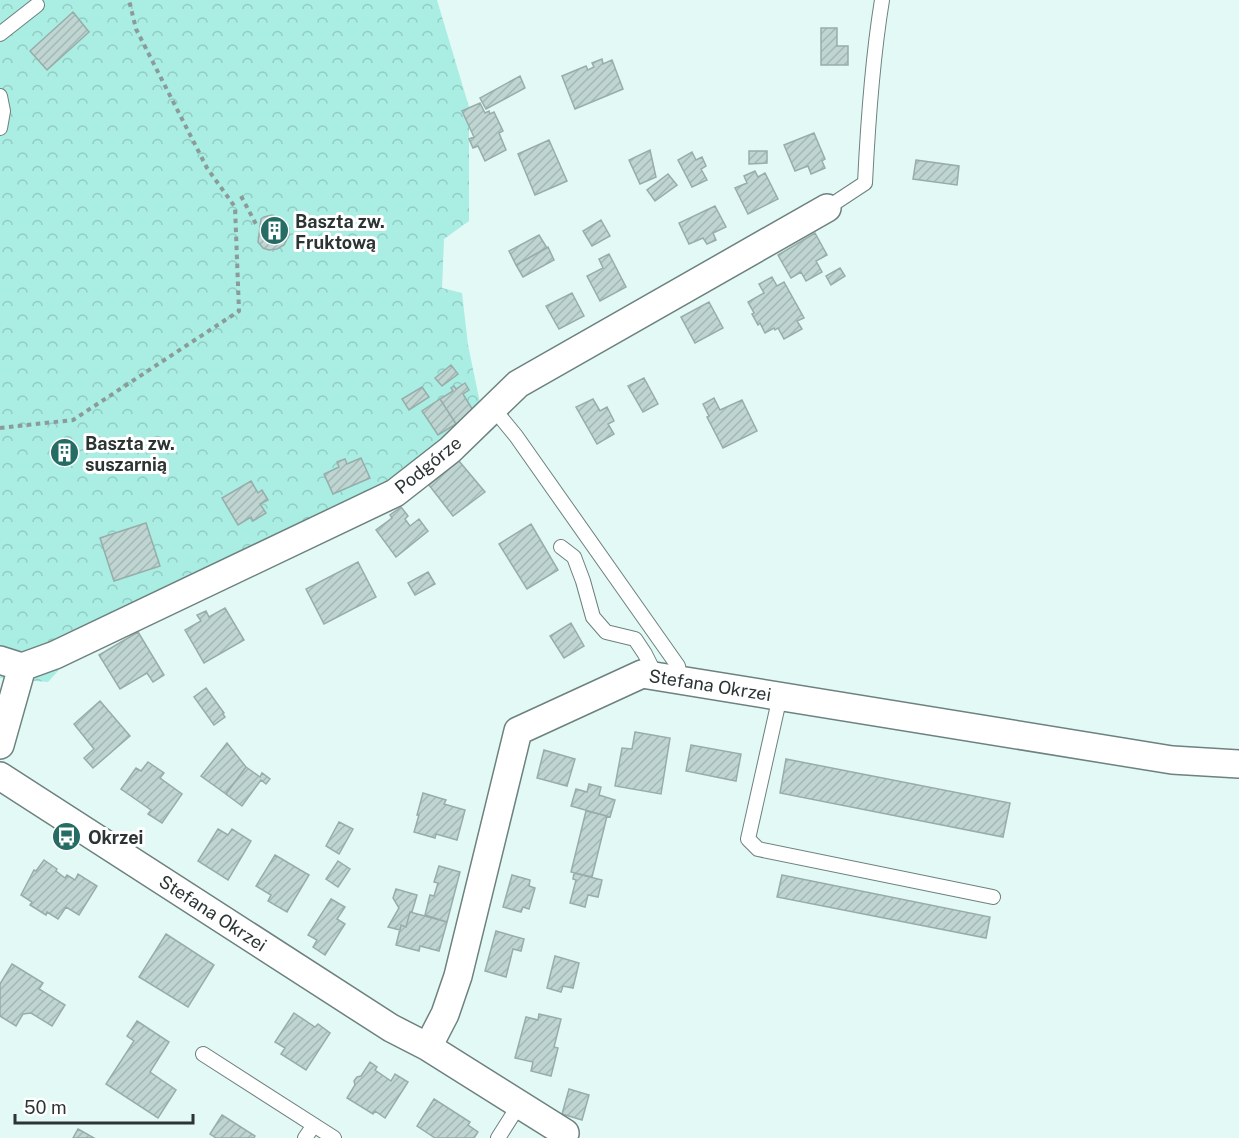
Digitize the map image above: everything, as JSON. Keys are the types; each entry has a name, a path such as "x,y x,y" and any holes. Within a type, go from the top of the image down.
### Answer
{"street":[{"name":"Podgórze","path":"11,663 65,650 395,493 450,450 518,384 827,208"},
{"path":"0,745 11,663"},
{"name":"Stefana Okrzei","path":"428,1047 445,1014 458,976 518,731 642,674 1172,760 1239,764"},
{"name":"Stefana Okrzei","path":"0,776 391,1028 428,1047 565,1133"}],"lane":[{"path":"827,208 865,183 869,102 882,0"},
{"path":"0,34 37,5"},
{"path":"0,96 3,111 0,128"},
{"path":"493,408 516,436 678,666 668,678 634,639 606,632 593,618 574,557 561,547"},
{"path":"780,696 748,839 758,849 993,897"},
{"path":"203,1054 334,1138"},
{"path":"498,1138 519,1105"},
{"path":"305,1138 314,1125"}],"path":[{"path":"0,428 73,420 239,311 235,207 201,158 136,28 129,0"},
{"path":"241,196 257,226"}],"green space":[{"path":"0,0 437,0 469,107 469,221 444,239 442,288 462,293 468,345 486,432 65,663 48,682 0,678"}],"building":[{"path":"73,12 89,32 47,70 30,51"},
{"path":"821,28 837,28 837,46 848,46 848,65 821,65"},
{"path":"602,59 603,64 612,60 623,89 575,109 562,76 586,66 588,70 594,67 592,63"},
{"path":"520,76 525,88 486,109 480,98"},
{"path":"480,103 485,113 494,112 503,131 499,133 506,150 485,161 478,146 473,148 469,139 474,137 462,111"},
{"path":"814,133 825,159 822,161 825,168 811,174 808,166 795,171 784,145"},
{"path":"549,140 567,181 535,195 518,154"},
{"path":"650,150 656,177 640,184 629,160"},
{"path":"749,151 767,151 767,163 749,164"},
{"path":"692,152 696,160 702,157 706,166 701,169 707,180 692,187 678,160"},
{"path":"916,160 959,166 957,185 913,179"},
{"path":"755,171 758,177 765,173 778,199 748,214 735,188 747,183 744,176"},
{"path":"668,174 677,185 655,201 647,190"},
{"path":"715,206 726,227 713,233 716,240 707,244 703,238 689,244 679,223"},
{"name":"Baszta zw. Fruktową","path":"272,215 285,221 289,228 289,235 284,245 269,250 263,248 258,242 261,219"},
{"path":"601,220 610,236 592,246 583,231"},
{"path":"815,233 827,255 816,261 822,272 806,281 801,272 791,278 778,255"},
{"path":"539,235 547,248 516,265 509,251"},
{"path":"548,247 554,260 523,277 516,265"},
{"path":"609,254 626,287 600,301 587,276 603,268 599,259"},
{"path":"840,268 845,276 831,285 826,276"},
{"path":"772,277 777,286 784,282 804,318 797,321 802,329 784,339 778,328 765,333 760,323 758,325 748,302 764,293 759,284"},
{"path":"572,293 584,316 559,329 546,306"},
{"path":"709,302 723,328 695,343 681,317"},
{"path":"451,365 458,374 442,386 435,378"},
{"path":"644,378 658,404 643,412 628,386"},
{"path":"465,383 469,390 463,394 474,412 456,424 440,399 453,391 451,388 454,386 456,389"},
{"path":"422,387 429,397 409,410 402,399"},
{"path":"714,398 720,410 742,400 757,431 723,448 703,404"},
{"path":"440,399 456,424 438,435 422,411"},
{"path":"593,399 600,411 607,407 614,421 608,424 614,434 597,444 576,407"},
{"name":"Baszta zw. suszarnią","path":"64,443 72,446 75,454 72,462 64,465 56,462 53,454 56,446"},
{"path":"361,458 370,478 333,494 324,474 339,467 337,462 345,459 347,464"},
{"path":"459,461 485,492 453,516 429,485"},
{"path":"251,481 258,493 262,490 268,500 260,504 266,513 253,521 251,517 238,525 222,498"},
{"path":"401,507 408,516 405,519 410,526 419,519 428,531 396,557 376,530 392,518 390,515"},
{"path":"146,523 160,566 114,581 100,538"},
{"path":"531,524 558,570 527,589 499,544"},
{"path":"358,562 376,597 324,624 306,589"},
{"path":"428,572 435,584 415,595 408,583"},
{"path":"225,608 244,640 204,663 185,630 201,621 197,615 206,611 209,617"},
{"path":"571,623 584,646 564,658 550,636"},
{"path":"138,632 164,675 153,682 147,673 120,689 99,655"},
{"path":"206,688 225,717 214,725 194,697"},
{"path":"100,701 130,736 93,768 84,758 94,749 74,724"},
{"path":"635,732 670,738 661,794 615,786 622,748 632,749"},
{"path":"227,743 246,767 226,794 201,776"},
{"path":"691,745 741,754 736,781 686,771"},
{"path":"544,750 575,759 567,786 537,778"},
{"path":"786,759 1010,803 1003,837 780,793"},
{"path":"148,762 164,773 160,778 182,794 162,823 148,814 151,810 121,789 136,768 141,771"},
{"path":"246,767 260,777 262,773 270,779 266,784 261,780 242,806 226,794"},
{"path":"589,784 601,787 599,795 615,800 610,817 571,806 576,789 587,792"},
{"path":"423,793 446,800 444,804 465,810 457,840 436,834 435,838 414,832"},
{"path":"586,811 607,816 592,877 571,872"},
{"path":"339,822 353,829 339,854 326,846"},
{"path":"218,829 228,835 232,829 251,841 228,880 198,861"},
{"path":"275,855 309,875 287,912 268,901 271,895 256,886"},
{"path":"44,860 65,878 67,875 75,880 78,874 97,886 79,915 66,907 58,919 47,912 46,915 30,905 32,902 21,895 34,870 36,871"},
{"path":"338,861 350,869 338,887 326,879"},
{"path":"439,866 460,872 447,922 425,915 430,895 434,896 438,883 434,882"},
{"path":"574,873 602,880 598,897 588,895 585,907 570,903 576,880 573,879"},
{"path":"512,875 530,880 529,886 535,888 529,909 523,907 521,912 503,907"},
{"path":"782,875 990,917 986,938 777,897"},
{"path":"396,889 417,895 406,927 401,925 400,930 388,927 399,908 393,898"},
{"path":"331,899 345,907 337,919 345,924 325,955 313,947 317,940 308,935"},
{"path":"410,912 447,922 439,951 420,946 419,951 396,945 401,925 406,927"},
{"path":"496,931 524,939 521,951 513,949 506,977 485,971"},
{"path":"166,934 214,965 188,1007 139,977"},
{"path":"555,956 579,963 573,988 563,986 561,992 547,988"},
{"path":"12,964 43,983 39,989 65,1005 52,1026 31,1013 23,1014 16,1026 0,1016 0,984"},
{"path":"294,1013 315,1027 318,1024 330,1033 306,1070 281,1054 285,1048 275,1042"},
{"path":"539,1014 561,1019 554,1047 558,1048 551,1076 531,1071 533,1062 515,1058 526,1017 538,1020"},
{"path":"137,1021 169,1042 150,1072 176,1090 158,1118 106,1084 134,1041 127,1036"},
{"path":"370,1062 377,1067 375,1070 391,1081 395,1074 408,1082 385,1118 375,1111 373,1114 347,1098 355,1085 354,1081 361,1076"},
{"path":"569,1089 589,1095 582,1120 562,1114"},
{"path":"434,1099 470,1122 468,1125 478,1132 474,1138 435,1138 417,1126"},
{"path":"222,1115 255,1136 254,1138 216,1138 210,1134"},
{"path":"78,1129 94,1138 73,1138"}],"place":[{"name":"Baszta zw. Fruktową","path":"274,231"},
{"name":"Baszta zw. suszarnią","path":"64,453"},
{"name":"Okrzei","path":"67,837"}]}
